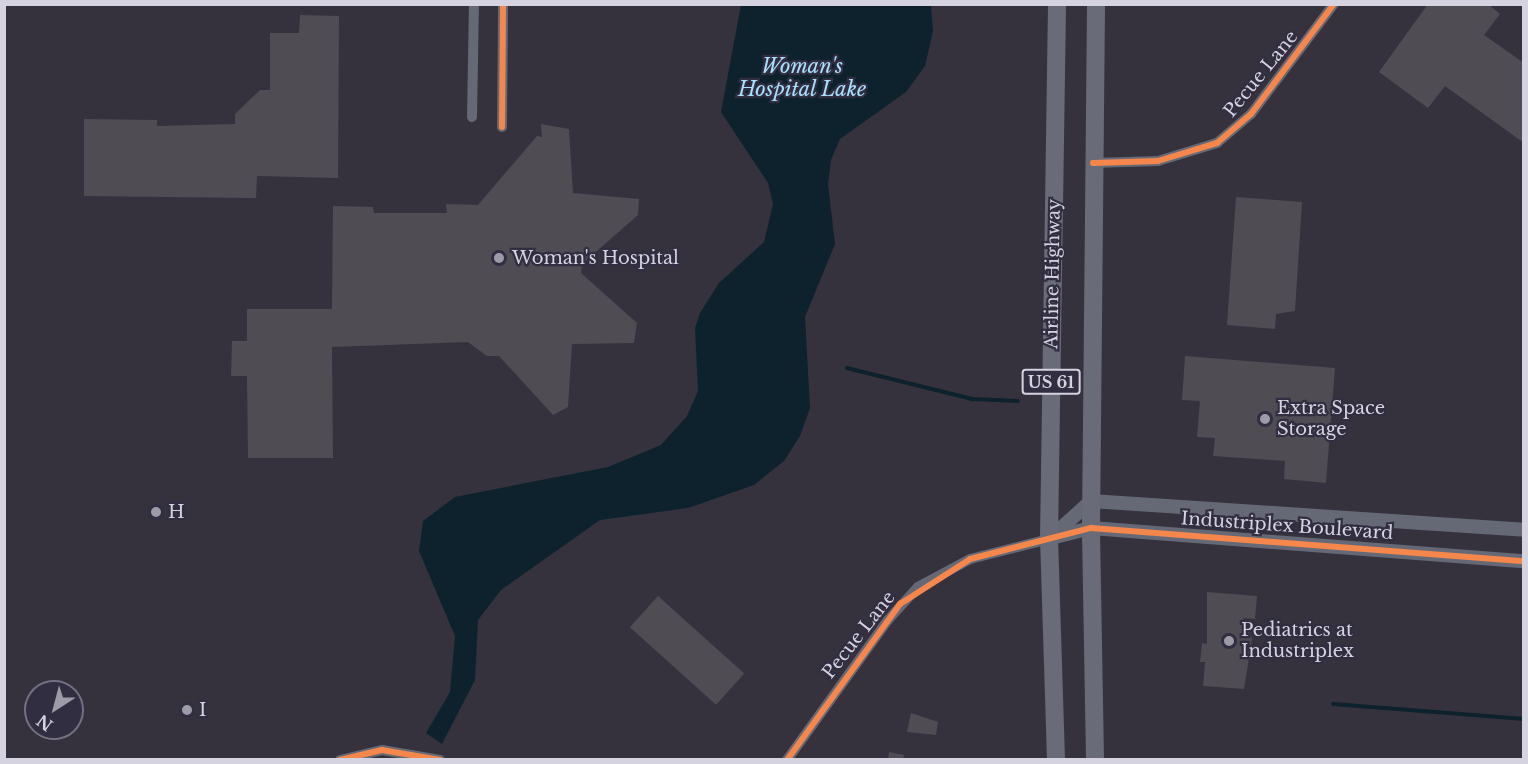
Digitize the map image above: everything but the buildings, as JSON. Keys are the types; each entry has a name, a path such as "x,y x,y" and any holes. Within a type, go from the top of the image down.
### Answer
{"highway":[{"name":"Airline Highway","path":"1056,759 1049,538 1057,4"},
{"name":"US 61","path":"1095,759 1091,501 1096,4"}],"street":[{"path":"472,117 474,4"},
{"path":"502,127 503,4"},
{"name":"Pecue Lane","path":"1094,163 1158,161 1217,143 1251,114 1334,4"},
{"path":"1049,538 1091,501"},
{"name":"Industriplex Boulevard","path":"1091,501 1524,530"},
{"name":"Industriplex Boulevard","path":"1049,538 1091,528 1524,561"},
{"name":"Pecue Lane","path":"787,759 894,612 918,587 970,559 1049,538"},
{"path":"340,759 382,750 440,759"}],"water":[{"name":"Woman's Hospital Lake","path":"741,5 931,5 933,31 925,66 906,92 840,139 831,160 828,184 835,244 805,317 810,408 800,436 784,461 754,485 688,508 600,520 501,590 478,620 475,680 442,744 426,733 450,692 455,636 419,551 423,521 455,497 608,467 661,445 687,416 698,391 695,328 700,313 719,283 764,242 773,204 768,183 721,112"}],"waterway":[{"path":"847,368 972,399 1018,401"},
{"path":"1333,704 1524,719"}],"cycle path":[{"path":"502,127 503,4"},
{"path":"1093,163 1158,161 1217,143 1251,114 1334,4"},
{"path":"787,760 900,604 970,559 1091,528 1524,561"},
{"path":"340,760 382,750 440,760"}],"place":[{"name":"Woman's Hospital","path":"499,258"},
{"name":"Extra Space Storage","path":"1265,419"},
{"name":"H","path":"156,512"},
{"name":"Pediatrics at Industriplex","path":"1229,641"},
{"name":"I","path":"187,710"}]}
